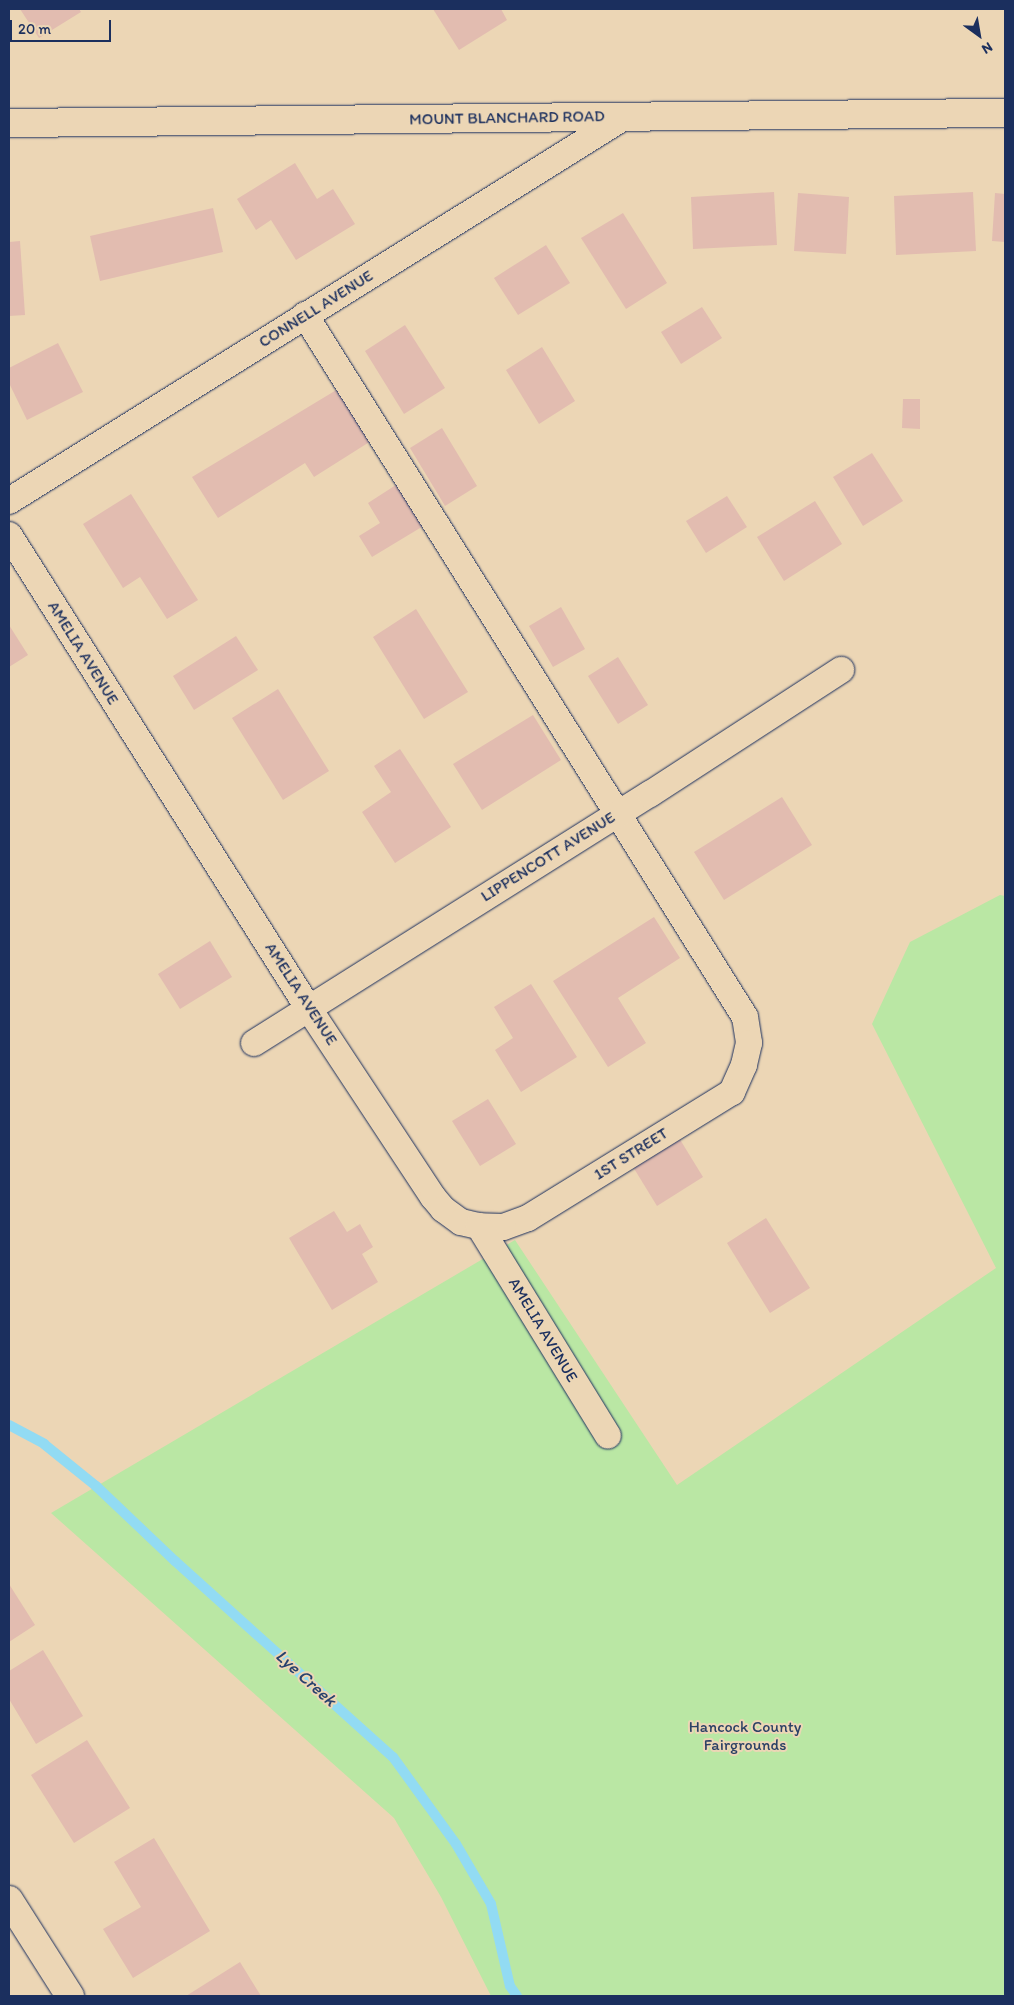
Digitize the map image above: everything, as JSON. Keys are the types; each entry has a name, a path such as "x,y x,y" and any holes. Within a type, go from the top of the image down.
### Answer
{"main road":[{"name":"MOUNT BLANCHARD ROAD","path":"9,123 1005,113"},
{"path":"9,1900 70,1996"}],"street":[{"name":"CONNELL AVENUE","path":"9,501 624,117"},
{"path":"305,316 617,814"},
{"name":"AMELIA AVENUE","path":"9,535 309,1009 432,1197 443,1209 461,1222 479,1226 608,1436"},
{"name":"LIPPENCOTT AVENUE","path":"254,1043 841,670"},
{"name":"1ST STREET","path":"479,1226 503,1227 528,1218 732,1092 744,1065 749,1043 745,1017 617,814"}],"green space":[{"name":"Hancock County Fairgrounds","path":"1000,895 1005,896 1005,1996 491,1996 441,1897 394,1818 51,1513 515,1240 677,1485 996,1268 872,1024 910,942"}],"building":[{"path":"20,9 79,9 81,12 39,38"},
{"path":"433,9 501,9 507,20 459,50"},
{"path":"295,163 317,199 333,189 355,224 296,260 271,220 256,230 237,199"},
{"path":"774,192 777,245 693,249 691,197"},
{"path":"973,192 976,251 896,255 894,196"},
{"path":"798,193 849,197 846,254 794,251"},
{"path":"995,193 1005,194 1005,242 992,241"},
{"path":"213,208 223,252 100,281 90,236"},
{"path":"623,213 667,283 626,309 581,238"},
{"path":"20,241 25,315 9,316 9,242"},
{"path":"546,245 570,283 518,315 494,278"},
{"path":"702,307 722,338 681,364 661,332"},
{"path":"405,325 445,388 404,414 365,351"},
{"path":"58,343 83,392 27,420 9,383 9,368"},
{"path":"542,347 575,401 539,424 506,370"},
{"path":"338,389 371,441 314,477 305,463 218,518 192,477"},
{"path":"903,399 920,399 920,429 902,428"},
{"path":"442,428 477,486 445,506 410,448"},
{"path":"872,453 903,501 863,526 833,477"},
{"path":"399,483 425,525 372,557 359,536 380,523 368,503"},
{"path":"131,494 198,600 167,619 140,577 123,588 83,524"},
{"path":"727,496 747,527 706,553 686,521"},
{"path":"815,501 842,544 784,581 757,537"},
{"path":"561,607 585,649 553,667 529,626"},
{"path":"416,609 468,692 424,719 373,637"},
{"path":"9,625 28,655 9,667"},
{"path":"236,636 258,670 194,710 173,676"},
{"path":"618,657 648,705 618,724 588,676"},
{"path":"278,689 329,771 283,800 232,718"},
{"path":"533,715 561,760 482,810 453,764"},
{"path":"400,749 451,827 395,863 362,812 391,792 374,766"},
{"path":"782,797 812,845 724,900 694,852"},
{"path":"654,917 680,958 618,998 646,1043 608,1067 553,981"},
{"path":"210,941 232,977 180,1009 158,974"},
{"path":"531,984 577,1057 521,1092 495,1050 513,1038 494,1007"},
{"path":"488,1099 516,1144 480,1166 452,1121"},
{"path":"676,1133 703,1177 657,1206 630,1162"},
{"path":"334,1211 347,1232 360,1224 373,1247 362,1254 378,1282 332,1310 289,1238"},
{"path":"766,1218 810,1288 770,1313 727,1243"},
{"path":"9,1584 35,1625 9,1642"},
{"path":"43,1650 83,1716 36,1744 9,1699 9,1671"},
{"path":"87,1740 130,1808 74,1843 31,1775"},
{"path":"154,1838 210,1931 133,1978 103,1929 141,1907 114,1862"},
{"path":"240,1962 261,1996 186,1996"}],"waterway":[{"name":"Lye Creek","path":"9,1425 44,1444 96,1486 175,1561 393,1757 456,1844 491,1904 510,1986 517,1996"}]}
